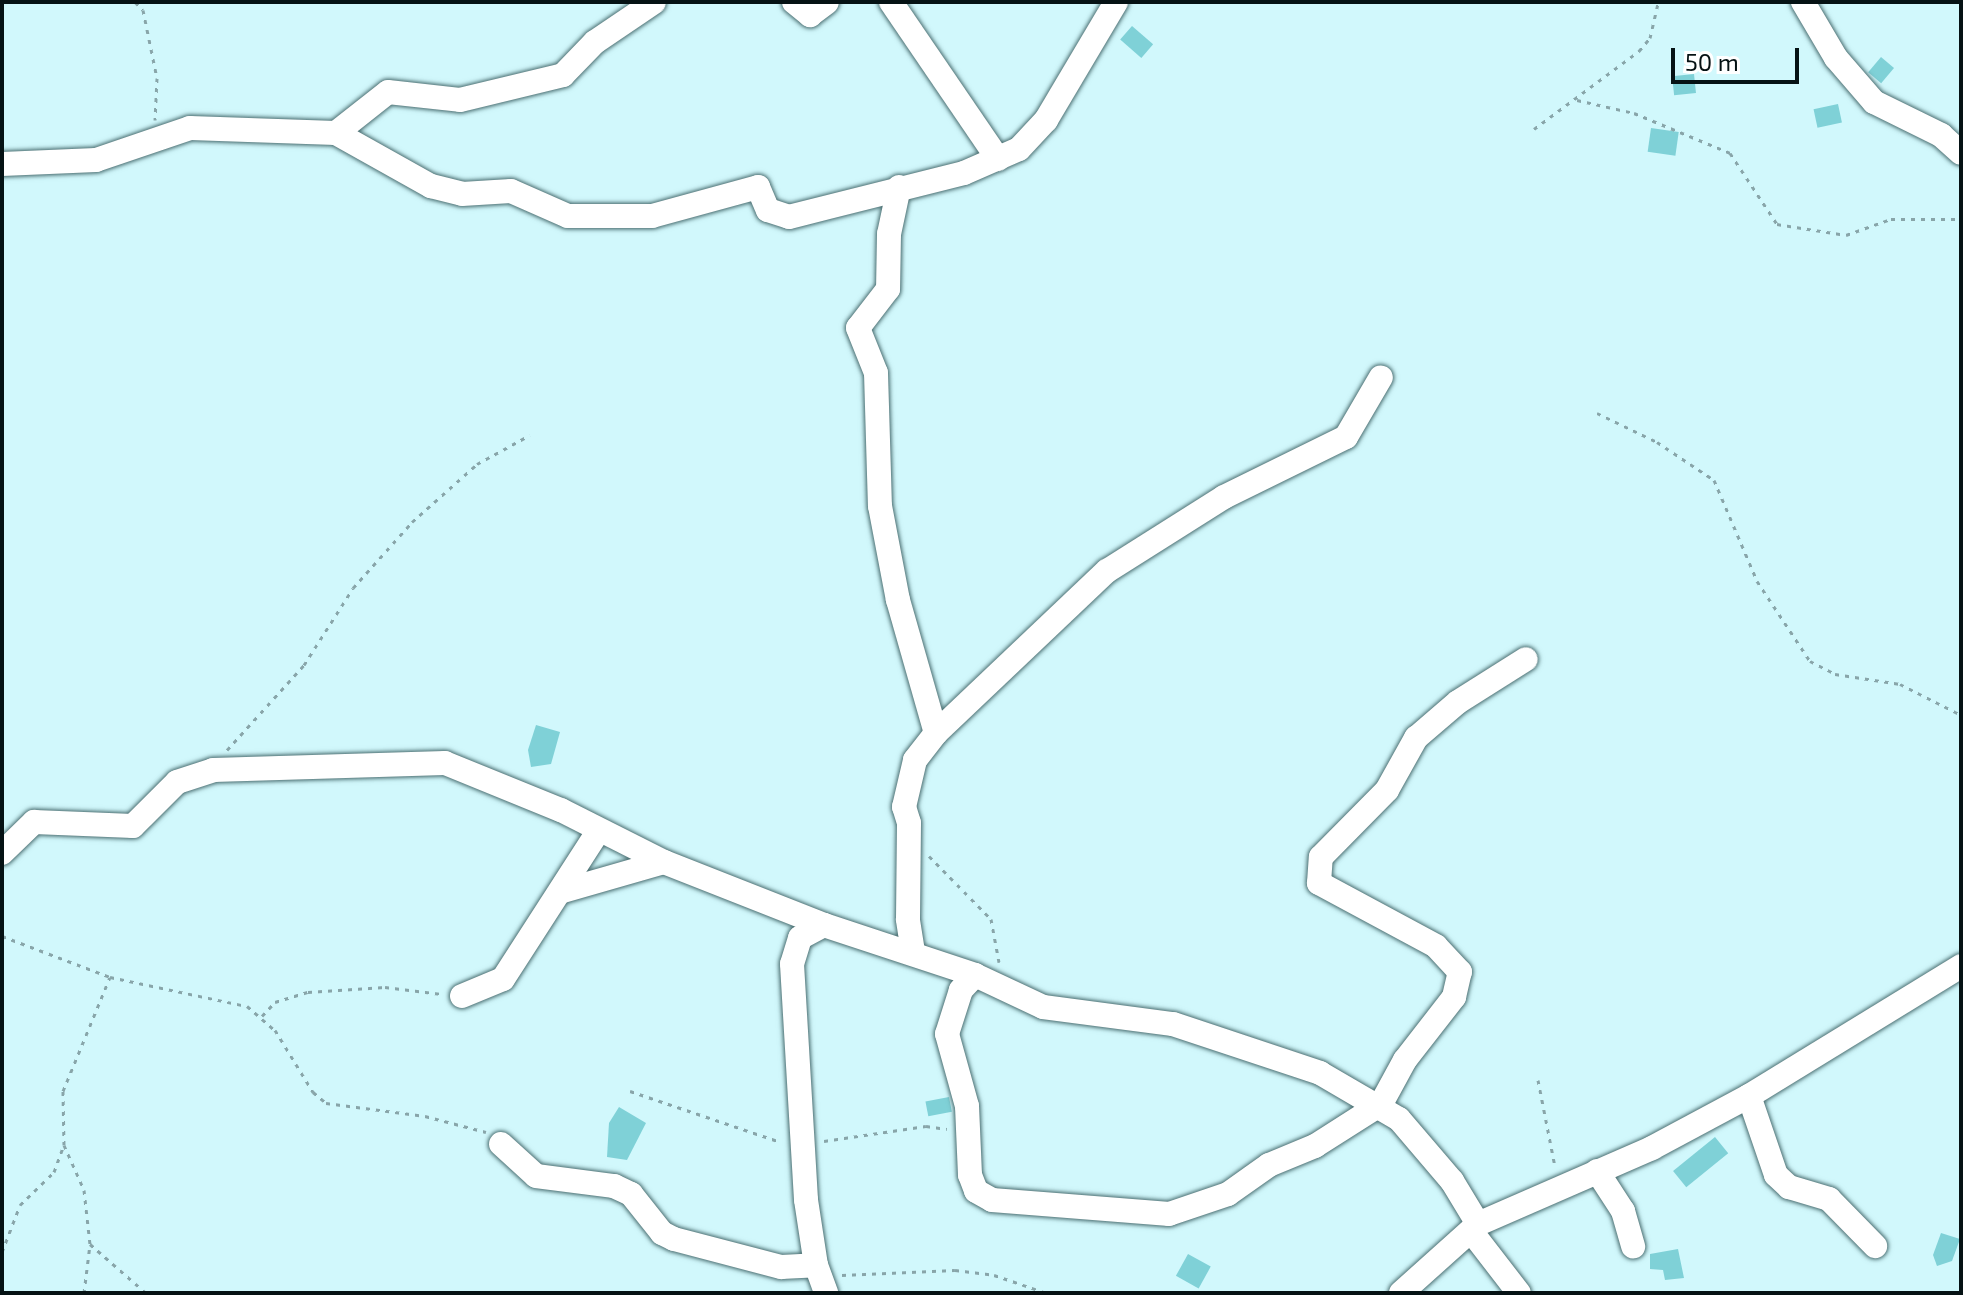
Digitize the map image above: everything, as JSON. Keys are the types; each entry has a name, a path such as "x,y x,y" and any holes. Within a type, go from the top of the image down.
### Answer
{"street":[{"path":"336,133 388,92 460,100 563,75 595,42 654,2"},
{"path":"794,2 810,15 827,2"},
{"path":"891,2 998,159"},
{"path":"2,164 96,160 158,136 234,126 336,133 431,186 462,194 511,191 541,209 568,216 652,216 758,187 768,210 789,217 998,159 1019,149 1046,120 1116,2"},
{"path":"1803,2 1836,58 1874,102 1941,135 1961,153"},
{"path":"899,187 889,234 888,289 858,328 876,373 880,506 898,600 936,733"},
{"path":"913,952 908,919 909,823 904,807 915,760 936,733 1107,571 1224,497 1346,437 1381,377"},
{"path":"975,975 961,990 947,1034 967,1106 970,1175 976,1191 992,1200 1169,1214 1228,1194 1381,1104 1405,1060 1454,997 1460,972 1436,946 1319,883 1316,870 1321,857 1387,790 1416,738 1458,702 1526,659"},
{"path":"2,853 34,822 133,826 177,782 213,770 445,763 664,862 824,925 975,975 1043,1007 1173,1024 1320,1073 1381,1104 1452,1181 1475,1228 1519,1293"},
{"path":"462,996 503,979 563,891 599,830"},
{"path":"563,891 664,862"},
{"path":"501,1144 536,1176 614,1186 631,1194 662,1233 674,1239 821,1278 803,1144 792,964 800,938 824,925"},
{"path":"1401,1293 1475,1228 1749,1096 1961,966"},
{"path":"1749,1096 1776,1175 1789,1187 1829,1199 1875,1246"},
{"path":"1597,1171 1623,1211 1633,1247"}],"path":[{"path":"135,2 143,10 157,78 158,136"},
{"path":"1534,129 1577,100 1644,44 1658,2"},
{"path":"1577,100 1634,113 1730,153 1777,224 1846,235 1891,219 1961,219"},
{"path":"1597,413 1657,442 1714,480 1757,581 1810,661 1835,674 1900,684 1961,715"},
{"path":"213,770 304,665 353,588 412,522 477,464 530,435"},
{"path":"925,852 991,919 1005,990"},
{"path":"2,936 110,977 247,1006 262,1016 313,1092 326,1103 425,1116 488,1133 501,1144"},
{"path":"2,1252 20,1205 54,1172 64,1145 63,1091 110,977"},
{"path":"262,1016 275,1002 308,992 385,987 462,996"},
{"path":"1538,1080 1551,1160 1565,1184"},
{"path":"630,1091 766,1141 803,1144 926,1126 966,1131"},
{"path":"64,1145 84,1190 90,1244 84,1293"},
{"path":"90,1244 146,1293"},
{"path":"821,1278 955,1270 994,1275 1047,1293"}],"building":[{"path":"1132,26 1153,44 1141,58 1120,40"},
{"path":"1881,57 1894,68 1881,83 1868,72"},
{"path":"1694,74 1696,93 1674,95 1672,76"},
{"path":"1838,104 1842,123 1817,128 1814,109"},
{"path":"1651,128 1679,132 1675,156 1648,152"},
{"path":"536,725 560,732 551,764 531,767 528,750"},
{"path":"949,1097 952,1112 928,1116 925,1102"},
{"path":"619,1107 646,1123 627,1160 607,1157 609,1123"},
{"path":"1715,1137 1728,1153 1686,1187 1673,1171"},
{"path":"1941,1233 1960,1239 1952,1261 1937,1266 1933,1255"},
{"path":"1678,1249 1684,1278 1665,1280 1663,1270 1650,1269 1650,1254"},
{"path":"1188,1254 1211,1267 1199,1288 1176,1276"}]}
